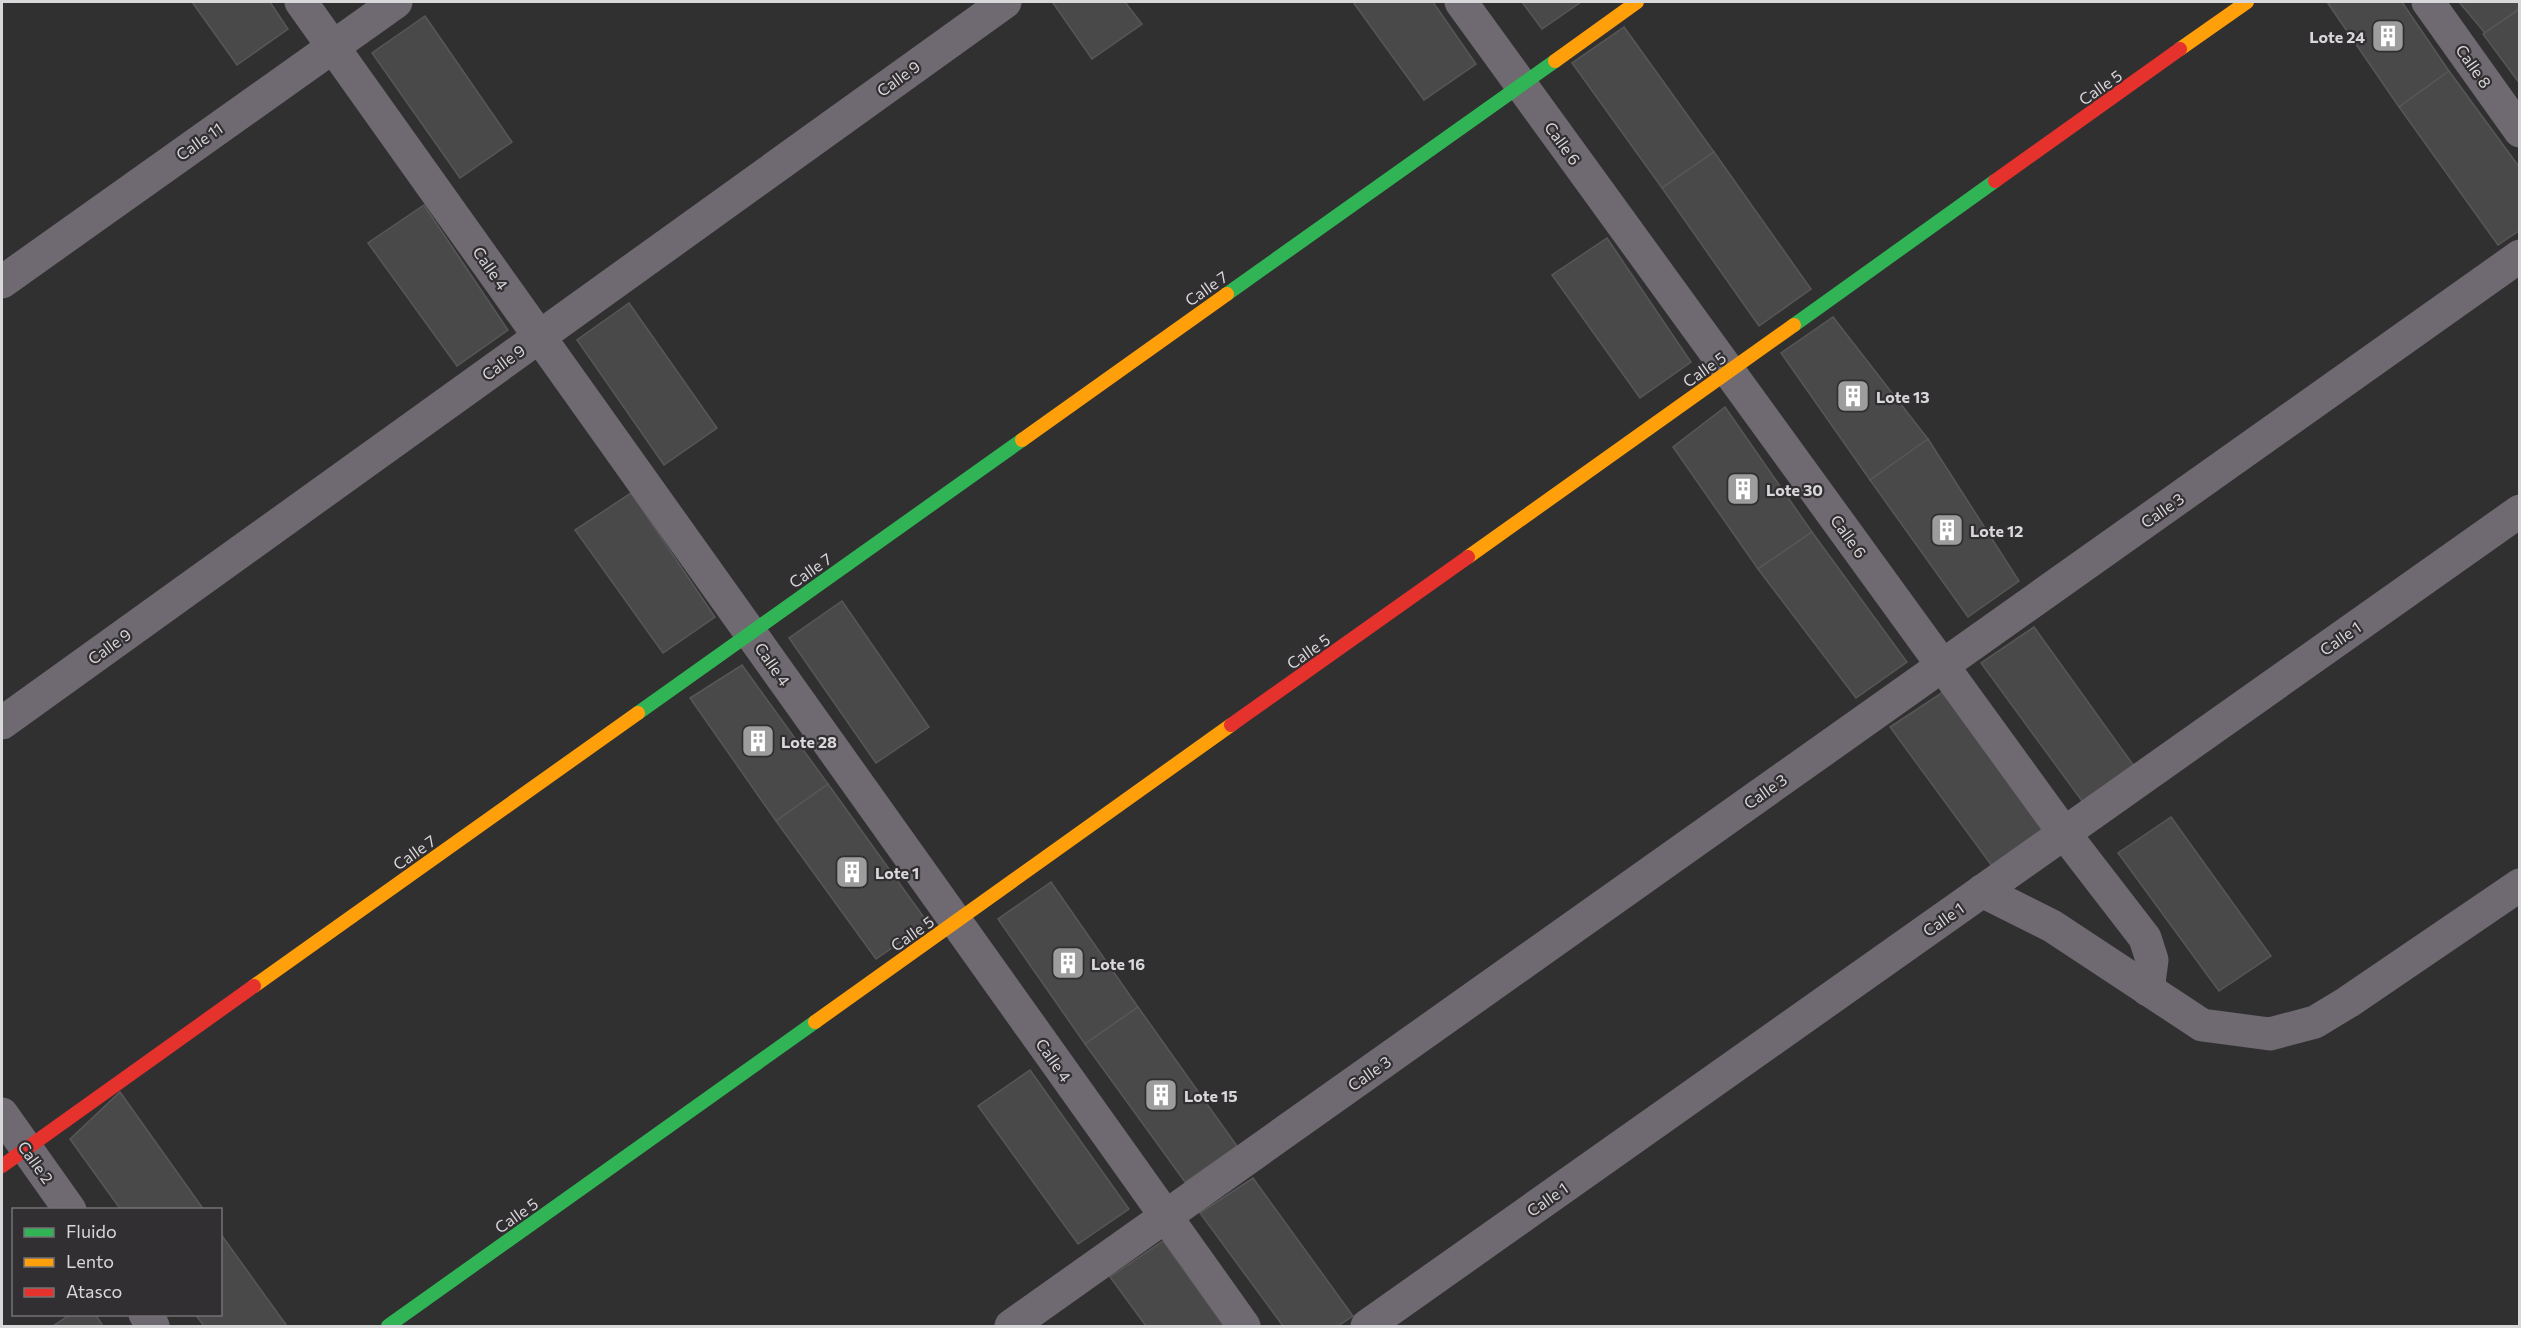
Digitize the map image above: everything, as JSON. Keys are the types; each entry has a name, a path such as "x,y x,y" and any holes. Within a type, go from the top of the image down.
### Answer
{"street":[{"name":"Calle 4","path":"301,2 1244,1326"},
{"name":"Calle 11","path":"2,282 396,2"},
{"name":"Calle 9","path":"2,723 1005,2"},
{"name":"Calle 6","path":"1461,2 2064,833 2145,938 2152,960 2148,990"},
{"name":"Calle 7","path":"14,1157 1637,2"},
{"name":"Calle 5","path":"388,1326 2247,2"},
{"name":"Calle 8","path":"2427,2 2520,131"},
{"name":"Calle 3","path":"1011,1326 2520,256"},
{"name":"Calle 1","path":"1367,1326 2520,511"},
{"path":"1982,891 2052,926 2202,1025 2270,1034 2315,1022 2520,885"},
{"name":"Calle 2","path":"2,1114 14,1157 69,1208"}],"building":[{"path":"192,2 270,2 288,29 237,65"},
{"path":"1125,2 1142,24 1092,59 1053,3"},
{"path":"1353,2 1433,2 1476,64 1424,100"},
{"path":"1522,2 1581,2 1542,29"},
{"name":"Lote 24","path":"2327,2 2402,2 2449,71 2399,107"},
{"path":"2459,2 2520,2 2520,8 2485,33"},
{"path":"2520,9 2520,84 2483,34"},
{"path":"425,16 512,142 460,178 372,53"},
{"path":"1624,27 1714,152 1662,188 1572,63"},
{"path":"2449,71 2520,168 2520,230 2498,245 2399,107"},
{"path":"1714,152 1811,289 1759,326 1662,188"},
{"path":"424,205 508,330 457,366 368,243"},
{"path":"1607,238 1691,362 1640,398 1552,275"},
{"path":"629,303 717,428 664,465 577,340"},
{"name":"Lote 13","path":"1833,317 1928,439 1870,480 1781,353"},
{"name":"Lote 30","path":"1725,407 1812,532 1758,569 1673,447"},
{"name":"Lote 12","path":"1928,439 2019,581 1968,617 1870,480"},
{"path":"631,493 715,617 663,653 575,530"},
{"path":"1812,532 1907,662 1856,698 1758,569"},
{"path":"842,601 929,727 876,763 789,638"},
{"path":"2034,627 2134,766 2082,801 1981,663"},
{"name":"Lote 28","path":"742,665 828,784 776,821 690,698"},
{"path":"1943,692 2043,830 1992,866 1890,727"},
{"name":"Lote 1","path":"828,784 928,923 876,959 776,821"},
{"path":"2171,817 2271,956 2219,991 2118,853"},
{"name":"Lote 16","path":"1051,882 1138,1007 1085,1044 998,919"},
{"name":"Lote 15","path":"1138,1007 1237,1146 1185,1182 1085,1044"},
{"path":"1030,1070 1129,1209 1078,1244 978,1106"},
{"path":"120,1092 203,1208 120,1208 70,1139"},
{"path":"1253,1178 1353,1316 1338,1326 1283,1326 1200,1213"},
{"path":"222,1236 287,1326 204,1326 196,1316 222,1316"},
{"path":"1163,1241 1224,1326 1146,1326 1110,1277"},
{"path":"68,1316 96,1316 103,1326 53,1326"}],"traffic: fast":[{"path":"1227,294 1555,61"},
{"path":"1794,325 1995,181"},
{"path":"638,713 1022,440"},
{"path":"388,1326 815,1022"}],"traffic: slow":[{"path":"1555,61 1637,2"},
{"path":"2180,49 2247,2"},
{"path":"1022,440 1227,294"},
{"path":"1468,557 1794,325"},
{"path":"254,986 638,713"},
{"path":"815,1022 1231,725"}],"traffic: jam":[{"path":"1995,181 2180,49"},
{"path":"1231,725 1468,557"},
{"path":"2,1166 254,986"}],"place":[{"name":"Lote 24","path":"2388,36"},
{"name":"Lote 13","path":"1853,396"},
{"name":"Lote 30","path":"1743,489"},
{"name":"Lote 12","path":"1947,530"},
{"name":"Lote 28","path":"758,741"},
{"name":"Lote 1","path":"852,872"},
{"name":"Lote 16","path":"1068,963"},
{"name":"Lote 15","path":"1161,1095"}]}
